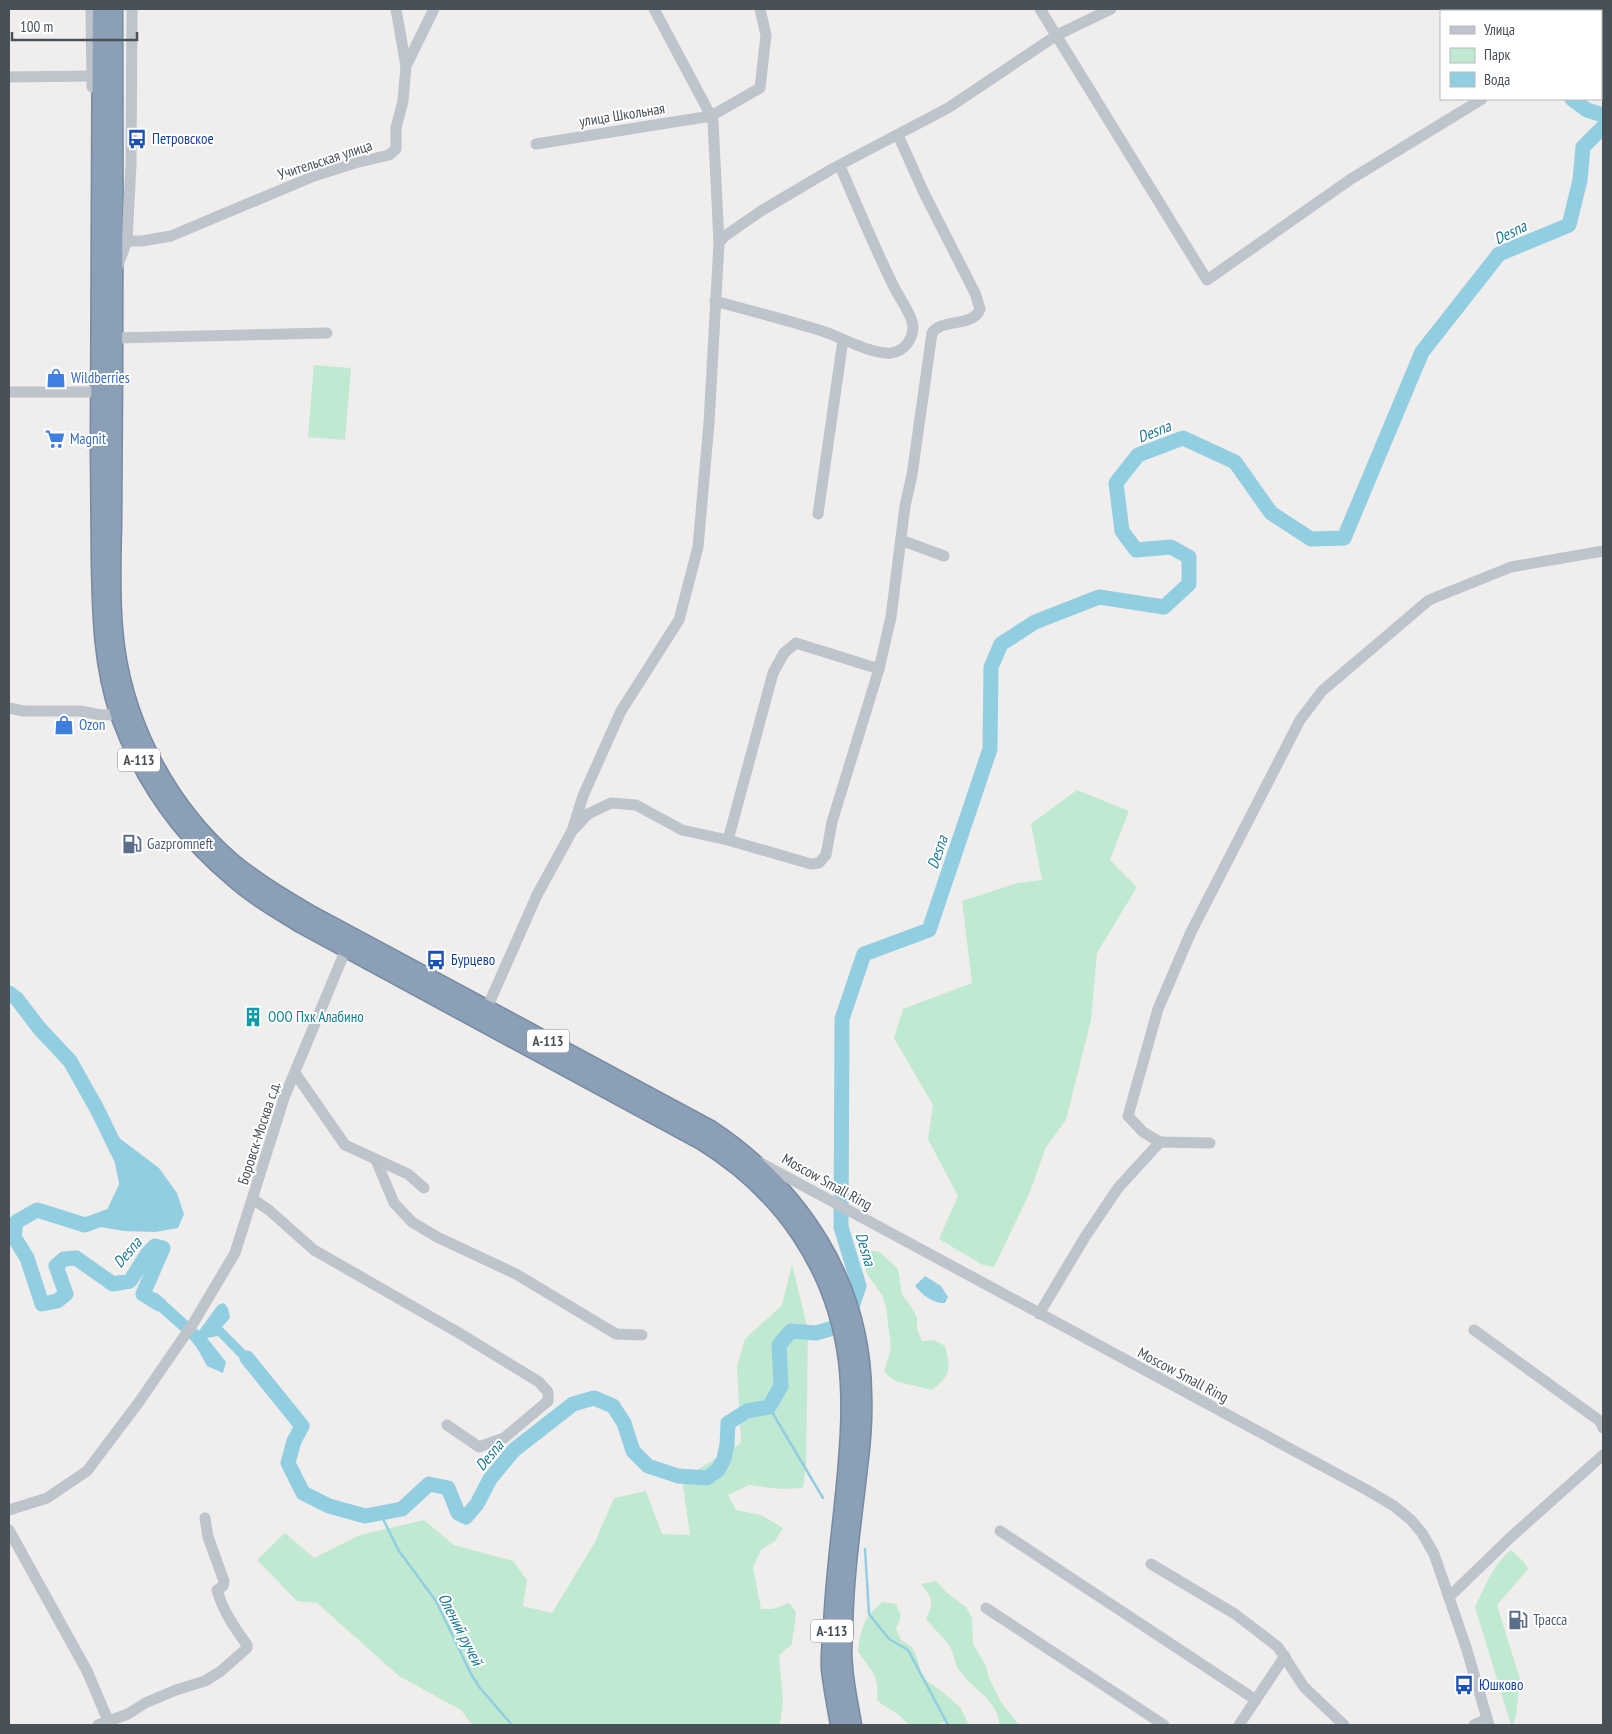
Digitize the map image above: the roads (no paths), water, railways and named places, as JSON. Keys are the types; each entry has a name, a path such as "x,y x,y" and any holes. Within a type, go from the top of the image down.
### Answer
{"highway":[{"name":"А-113","path":"101,9 99,311 101,626 109,677 119,714 149,780 193,841 233,878 261,900 346,949 718,1151 795,1215 822,1243 838,1275 848,1303 860,1359 833,1585 830,1668 840,1725"},
{"name":"А-113","path":"114,9 112,581 114,630 121,675 128,701 140,734 160,774 173,795 200,830 230,860 256,881 308,913 708,1128 745,1154 774,1181 795,1215"},
{"name":"А-113","path":"854,1725 843,1665 845,1587 860,1464 857,1394"}],"street":[{"path":"91,9 91,283 99,311"},
{"path":"114,274 127,241 131,166 132,9"},
{"name":"Учительская улица","path":"127,241 142,241 171,236 314,176 389,155 396,149 396,128 404,101 406,66 396,9"},
{"path":"406,66 434,9"},
{"path":"487,1008 537,895 572,832 583,796 621,711 679,620 698,547 709,422 719,243 712,116 654,9"},
{"path":"712,116 760,88 766,35 760,9"},
{"path":"1040,9 1208,280 1351,179 1480,100"},
{"path":"719,243 725,236 761,211 948,108 1057,35 1111,9"},
{"path":"9,77 92,76"},
{"name":"улица Школьная","path":"536,144 712,116"},
{"path":"572,832 588,814 611,803 636,805 682,830 728,840 811,864 819,863 826,855 835,810 879,669 891,617 932,333 934,329 939,327 976,316 980,309 975,293 924,192 898,135"},
{"path":"716,301 824,332 880,352 899,351 908,343 912,336 913,324 893,285 840,166"},
{"path":"114,338 327,333"},
{"path":"818,514 843,340"},
{"path":"9,392 99,392"},
{"path":"901,540 944,556"},
{"path":"1210,1143 1160,1142 1142,1132 1128,1116 1158,1009 1191,932 1300,720 1322,691 1430,600 1511,566 1603,552"},
{"path":"728,840 769,688 777,663 784,652 796,643 879,669"},
{"path":"9,708 24,711 80,711 101,715 119,714"},
{"name":"Боровск-Москва с.д.","path":"9,1510 47,1498 87,1471 139,1402 194,1322 235,1253 284,1098 346,949"},
{"path":"295,1073 345,1145 408,1174 424,1188"},
{"path":"1039,1314 1085,1236 1118,1188 1160,1142"},
{"name":"Moscow Small Ring","path":"745,1154 1373,1494 1398,1510 1416,1526 1427,1541 1438,1563 1488,1722"},
{"path":"376,1160 394,1203 412,1222 437,1237 516,1274 616,1334 642,1335"},
{"path":"253,1199 270,1211 314,1250 459,1332 539,1382 548,1392 548,1402 504,1438 479,1447 448,1425"},
{"path":"1474,1330 1600,1421 1603,1428"},
{"path":"1449,1597 1512,1536 1603,1455"},
{"path":"9,1530 87,1671 105,1724 128,1714 145,1703 176,1690 205,1682 221,1672 247,1648 247,1645 230,1621 217,1590 224,1581 208,1537 206,1518"},
{"path":"1000,1531 1256,1700"},
{"path":"1151,1564 1235,1614 1278,1647 1304,1687 1344,1725"},
{"path":"986,1608 1164,1725"},
{"path":"1239,1725 1285,1656"},
{"path":"1474,1725 1488,1722"}],"water":[{"path":"106,1128 159,1168 177,1193 184,1214 178,1228 155,1232 124,1231 83,1224 113,1215 127,1185 122,1160"},
{"path":"925,1276 941,1286 948,1297 945,1303 932,1300 915,1286"},
{"path":"157,1293 199,1331 218,1305 224,1303 228,1308 230,1318 222,1327 259,1364 259,1372 254,1373 218,1336 207,1338 226,1362 223,1373 207,1366 190,1339 148,1302 143,1294"}],"waterway":[{"name":"Desna","path":"1573,100 1587,110 1603,115"},
{"name":"Desna","path":"247,1358 302,1426 294,1441 288,1463 303,1493 329,1506 365,1516 402,1509 429,1484 448,1488 458,1513 466,1517 477,1504 490,1479 514,1450 573,1404 594,1398 613,1406 624,1423 633,1451 648,1466 678,1476 707,1478 718,1470 724,1459 728,1423 747,1411 769,1407 781,1386 779,1345 791,1331 816,1333 833,1328 853,1304 859,1286 841,1227 842,1019 864,954 929,930 990,749 991,667 1001,644 1035,622 1099,597 1164,607 1189,584 1189,557 1171,547 1136,550 1122,531 1116,483 1138,455 1183,438 1235,462 1271,513 1311,539 1344,538 1422,352 1499,254 1569,225 1580,180 1583,147 1603,127"},
{"name":"Desna","path":"9,993 17,999 39,1028 70,1061 97,1109 122,1160 127,1185 113,1215 85,1225 37,1210 16,1222 14,1237 27,1258 42,1304 57,1301 66,1294 56,1266 64,1259 76,1258 113,1284 130,1281 148,1253 155,1246 163,1248 143,1294 159,1304"},
{"path":"769,1407 823,1498"},
{"name":"Олений ручей","path":"380,1513 399,1551 436,1601 471,1674 480,1688 512,1725"},
{"path":"865,1549 869,1614 889,1639 908,1650 948,1725"}],"place":[{"name":"Петровское","path":"137,139"},
{"name":"Wildberries","path":"56,378"},
{"name":"Magnit","path":"55,439"},
{"name":"Ozon","path":"64,725"},
{"name":"Gazpromneft","path":"132,844"},
{"name":"Бурцево","path":"436,960"},
{"name":"ООО Пхк Алабино","path":"253,1017"},
{"name":"Трасса","path":"1518,1620"},
{"name":"Юшково","path":"1464,1685"}]}
